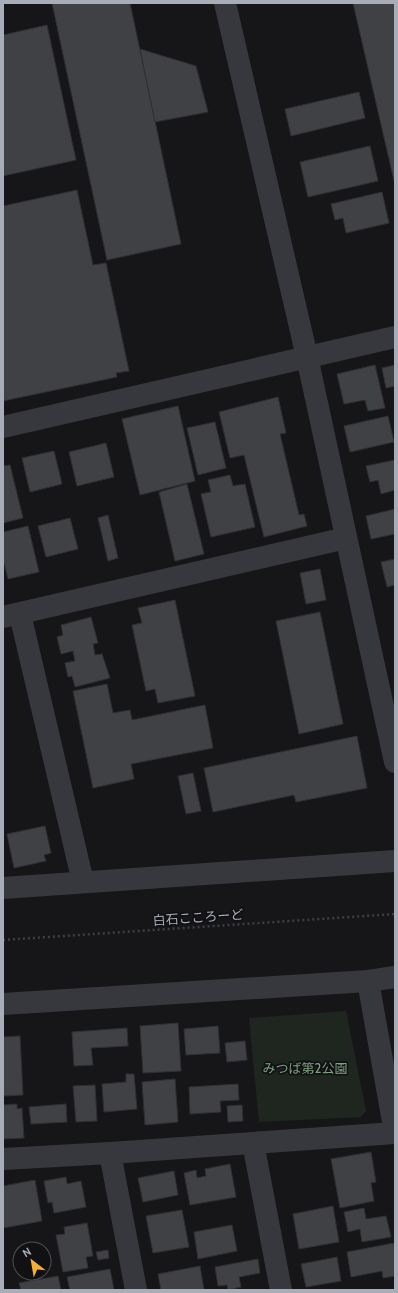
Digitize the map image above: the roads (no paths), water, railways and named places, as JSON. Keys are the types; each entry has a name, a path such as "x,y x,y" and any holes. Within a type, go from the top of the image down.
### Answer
{"street":[{"path":"225,3 307,357 395,762"},
{"path":"3,427 395,337"},
{"path":"83,882 11,615 346,538"},
{"path":"3,888 395,861"},
{"path":"3,1004 368,981 395,977"},
{"path":"3,1159 395,1133 368,981"},
{"path":"253,1142 281,1290"},
{"path":"110,1153 136,1290"}],"park label":[{"name":"みつば第2公園","path":"305,1068"}]}
